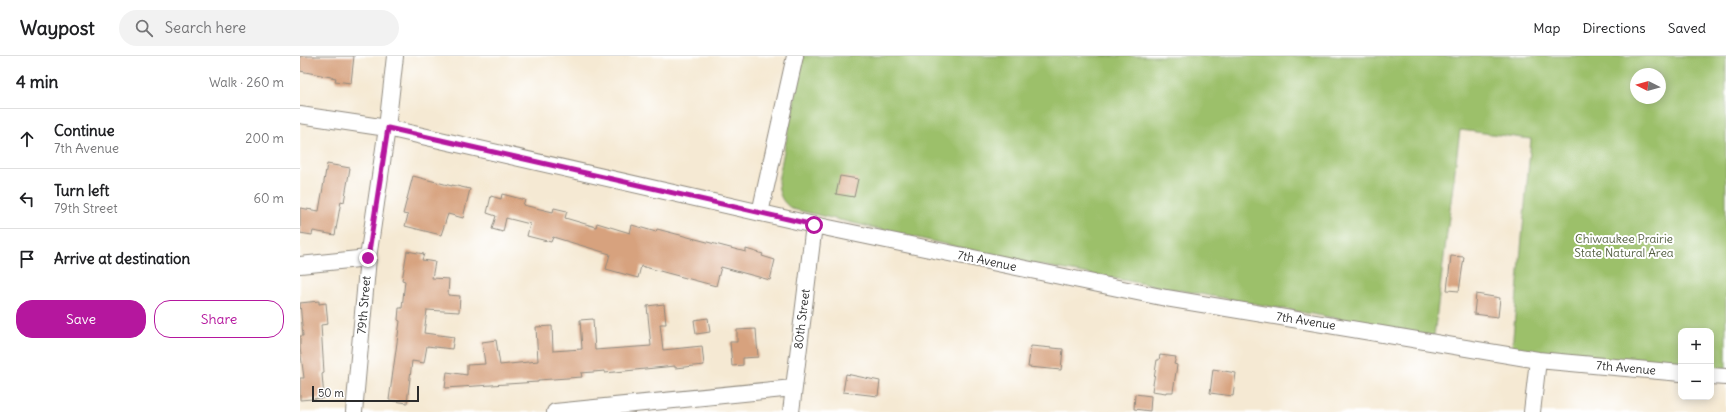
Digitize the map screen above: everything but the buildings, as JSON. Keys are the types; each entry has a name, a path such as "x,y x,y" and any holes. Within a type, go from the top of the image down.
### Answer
{"street":[{"name":"79th Street","path":"354,412 368,258 388,128 395,56"},
{"path":"760,213 795,56"},
{"name":"7th Avenue","path":"300,115 388,128 814,225 1166,298 1538,360 1678,373"},
{"name":"80th Street","path":"791,412 814,225"},
{"path":"300,265 368,258"},
{"path":"1532,412 1538,360"},
{"path":"1714,376 1726,377"},
{"path":"555,412 793,388"}],"green space":[{"name":"Chiwaukee Prairie State Natural Area","path":"803,56 1726,56 1726,372 1714,370 1714,328 1678,328 1678,367 1585,359 1512,348 1531,139 1460,130 1434,336 1022,262 792,209 785,203 779,190 778,181"}],"route":[{"path":"368,258 388,128 814,225"}]}
